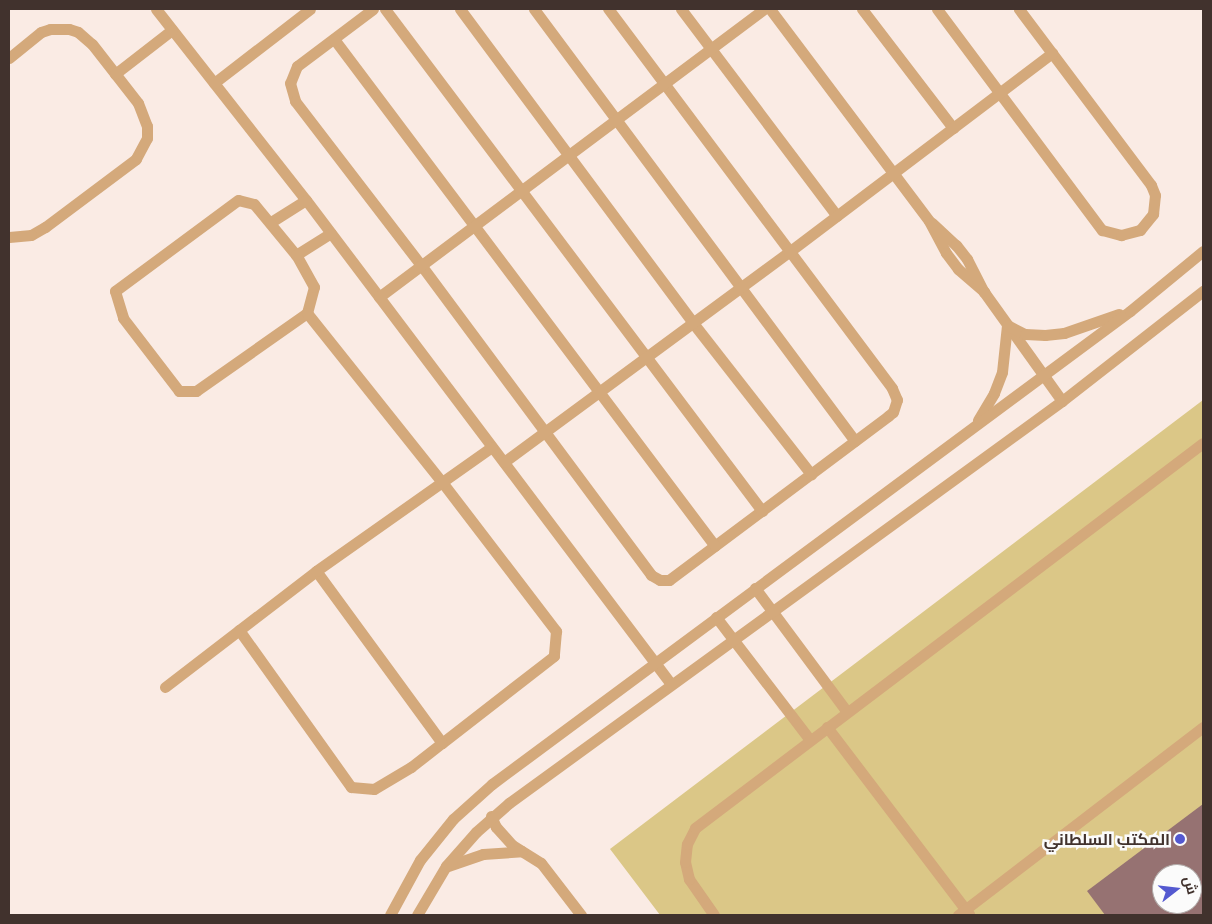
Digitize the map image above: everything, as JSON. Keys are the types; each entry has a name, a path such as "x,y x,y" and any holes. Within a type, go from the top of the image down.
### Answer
{"lane":[{"path":"156,9 306,200 671,684"},
{"path":"214,83 310,9"},
{"path":"373,9 298,66 290,83 295,101 421,266 651,575 660,580 669,580 893,412 897,400 896,393 608,9"},
{"path":"385,9 762,511"},
{"path":"460,9 693,323 811,474"},
{"path":"534,9 855,441"},
{"path":"681,9 837,216"},
{"path":"379,297 570,156 764,9"},
{"path":"770,9 929,221 946,254 958,269 984,292 1062,400"},
{"path":"862,9 953,128"},
{"path":"937,9 1001,92 1102,230 1121,236 1140,230 1153,214 1155,195 1151,185 1019,9"},
{"path":"9,58 41,32 50,29 69,29 86,37 144,114 147,138 143,149 127,167 45,227 31,235 9,237"},
{"path":"115,74 172,30"},
{"path":"334,39 601,391 715,546"},
{"path":"504,462 789,252 1052,53"},
{"path":"238,200 254,204 270,222 296,255 314,287 307,313 196,391 179,391 122,318 115,291 238,200"},
{"path":"270,222 306,200"},
{"path":"296,255 331,233"},
{"path":"390,915 420,860 453,819 492,784 1044,375 1130,310 1203,251"},
{"path":"417,915 446,866 492,816 1062,400 1203,291"},
{"path":"1008,325 1025,334 1045,336 1064,333 1130,310"},
{"path":"239,630 351,787 374,789 411,766 554,656 556,631 442,482 307,313"},
{"path":"969,431 994,393 1003,364 1008,325"},
{"path":"714,915 688,879 684,862 687,844 695,828 1203,443"},
{"path":"165,687 316,571 492,447"},
{"path":"316,571 442,743"},
{"path":"755,588 847,712"},
{"path":"716,617 810,740"},
{"path":"827,727 964,913 1203,727"},
{"path":"492,816 503,836 540,862 581,915"},
{"path":"446,866 483,854 522,851"}],"shaded area":[{"path":"1203,400 1203,915 660,915 610,849"}],"building":[{"name":"المكتب السلطاني","path":"1203,804 1203,915 1105,915 1087,891"}],"place":[{"name":"المكتب السلطاني","path":"1180,839"}]}
